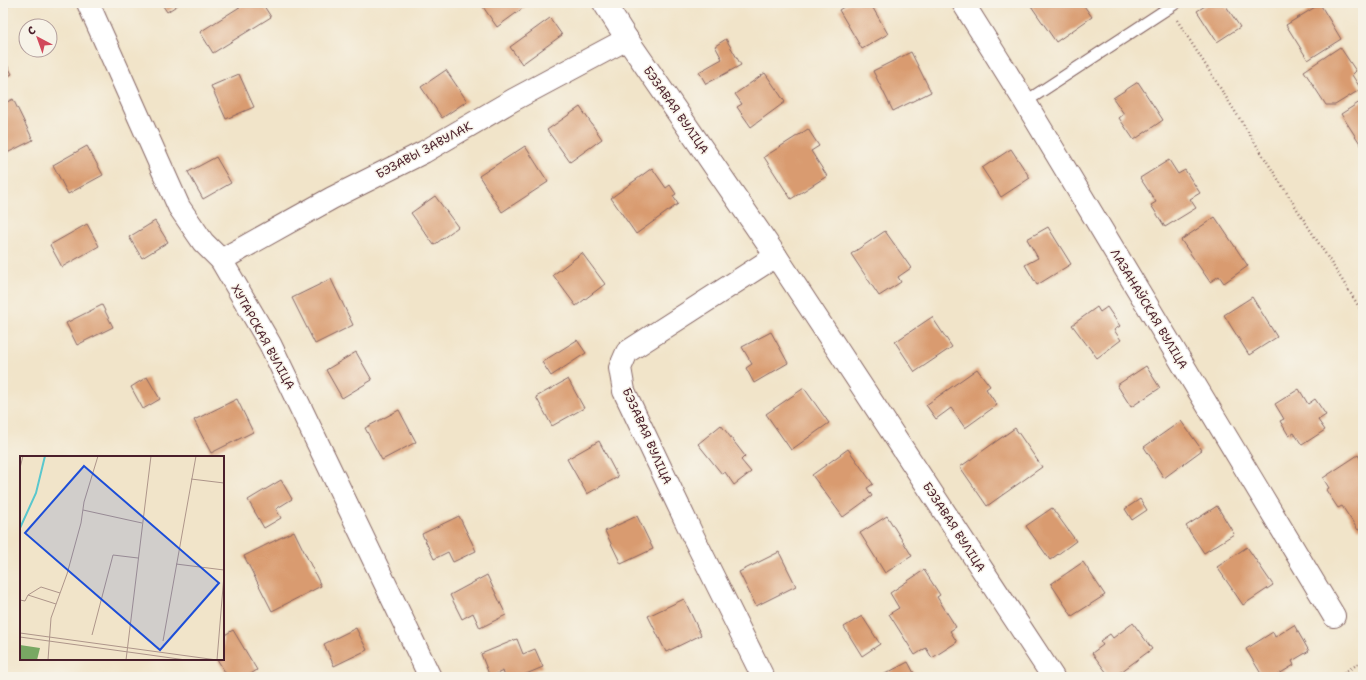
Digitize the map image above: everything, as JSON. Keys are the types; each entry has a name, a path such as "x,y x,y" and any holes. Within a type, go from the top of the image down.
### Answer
{"street":[{"name":"ХУТАРСКАЯ ВУЛІЦА","path":"88,3 179,207 203,242 221,260 270,344 430,677"},
{"name":"БЭЗАВАЯ ВУЛІЦА","path":"604,3 627,39 776,256 1052,677"},
{"name":"ЛАЗАНАЎСКАЯ ВУЛІЦА","path":"963,3 1025,102 1334,616"},
{"name":"БЭЗАВЫ ЗАВУЛАК","path":"221,260 332,198 424,152 514,100 627,39"},
{"name":"БЭЗАВАЯ ВУЛІЦА","path":"763,677 627,398 624,391 620,368 627,352 776,256"}],"lane":[{"path":"1025,102 1172,6"}],"path":[{"path":"1172,6 1363,314"},
{"path":"1337,677 1363,661"}],"building":[{"path":"3,3 13,3 3,9"},
{"path":"161,3 181,3 167,12"},
{"path":"246,3 262,3 271,17 213,53 200,32"},
{"path":"530,3 497,27 481,4"},
{"path":"850,3 870,3 888,34 862,49 839,10"},
{"path":"1029,3 1082,3 1092,17 1056,42"},
{"path":"1210,3 1224,3 1240,27 1217,42 1197,11"},
{"path":"1320,4 1341,39 1308,60 1286,25"},
{"path":"550,18 562,35 522,64 510,47"},
{"path":"726,39 741,65 706,84 699,72 722,59 715,46"},
{"path":"1340,47 1356,71 1352,75 1361,89 1335,105 1326,105 1304,71"},
{"path":"911,52 931,92 893,111 873,71"},
{"path":"3,58 12,74 3,79"},
{"path":"446,70 467,101 442,118 421,87"},
{"path":"765,73 785,102 751,127 737,107 742,104 735,94"},
{"path":"239,74 254,107 226,119 211,86"},
{"path":"1138,82 1163,120 1134,140 1119,118 1124,114 1113,98"},
{"path":"13,99 33,140 3,155 3,104"},
{"path":"1363,100 1363,148 1341,114"},
{"path":"580,107 602,139 570,162 547,130"},
{"path":"808,129 819,146 811,151 827,176 791,199 764,157"},
{"path":"87,146 103,175 68,194 53,165"},
{"path":"525,146 548,182 502,212 479,176"},
{"path":"1011,149 1030,178 1001,197 982,168"},
{"path":"216,157 231,183 203,199 188,172"},
{"path":"1169,160 1178,174 1185,170 1200,193 1190,199 1196,208 1165,227 1151,205 1156,202 1140,178"},
{"path":"652,168 666,188 670,185 676,194 673,196 678,204 636,234 611,198"},
{"path":"435,196 458,227 434,245 411,213"},
{"path":"1215,217 1248,266 1224,283 1219,276 1210,282 1181,240"},
{"path":"155,221 168,242 142,258 129,237"},
{"path":"87,224 99,246 62,267 50,245"},
{"path":"1048,227 1071,264 1037,285 1025,265 1038,258 1027,239"},
{"path":"885,231 911,268 898,277 901,282 879,296 851,254"},
{"path":"582,253 605,284 576,306 553,275"},
{"path":"331,279 353,325 315,344 292,298"},
{"path":"1252,297 1277,337 1249,355 1224,315"},
{"path":"102,305 113,327 77,345 66,323"},
{"path":"1097,307 1100,312 1107,307 1120,326 1114,330 1121,340 1097,358 1072,325"},
{"path":"932,317 952,347 915,372 895,342"},
{"path":"771,332 788,363 754,383 746,368 752,364 742,347"},
{"path":"577,340 586,353 551,376 542,362"},
{"path":"356,352 372,380 342,398 326,370"},
{"path":"1146,366 1160,388 1131,407 1117,385"},
{"path":"977,369 990,386 986,389 997,405 965,428 951,408 936,419 926,405"},
{"path":"147,377 160,399 143,409 131,387"},
{"path":"568,379 584,408 552,426 536,397"},
{"path":"804,388 829,423 791,450 766,414"},
{"path":"1299,389 1308,404 1315,399 1326,415 1318,420 1325,430 1302,445 1294,433 1289,436 1280,421 1284,419 1275,404"},
{"path":"237,399 253,432 211,453 194,420"},
{"path":"399,410 416,442 382,460 365,428"},
{"path":"1181,421 1202,450 1164,478 1144,447"},
{"path":"721,425 745,456 741,460 751,472 734,485 725,472 722,474 698,444"},
{"path":"1015,428 1042,467 987,506 960,467"},
{"path":"599,441 618,477 587,494 567,459"},
{"path":"848,449 873,484 867,488 872,496 843,517 812,475"},
{"path":"1358,455 1363,463 1363,527 1358,530 1342,506 1338,508 1326,490 1329,488 1323,478"},
{"path":"281,480 292,499 276,509 281,518 264,528 248,500"},
{"path":"1140,499 1147,510 1132,520 1125,509"},
{"path":"1217,506 1234,534 1204,553 1186,526"},
{"path":"1052,508 1076,541 1050,560 1026,526"},
{"path":"459,516 476,551 453,562 448,552 434,559 422,534"},
{"path":"637,516 653,549 621,564 605,531"},
{"path":"887,516 912,556 885,573 860,533"},
{"path":"294,531 321,586 272,611 244,556"},
{"path":"1247,547 1273,585 1243,605 1217,567"},
{"path":"779,552 796,586 756,606 739,572"},
{"path":"1083,562 1105,595 1072,616 1051,584"},
{"path":"924,570 940,595 937,597 956,627 950,631 957,642 932,658 926,648 915,655 889,614 899,608 890,593"},
{"path":"487,575 506,615 480,628 473,613 462,619 450,595"},
{"path":"684,599 701,635 666,652 648,616"},
{"path":"862,616 880,644 862,656 844,627"},
{"path":"1133,623 1152,649 1114,677 1110,677 1092,653 1103,645 1100,641 1110,634 1113,638"},
{"path":"1294,625 1309,651 1292,661 1294,665 1274,677 1263,677 1246,649 1273,632 1275,637"},
{"path":"356,628 367,650 334,666 324,644"},
{"path":"233,630 257,670 246,677 228,677 218,660 224,660 224,635"},
{"path":"517,639 523,654 535,649 543,667 519,677 505,677 503,671 490,677 481,654"},
{"path":"908,662 916,677 879,677"}]}
